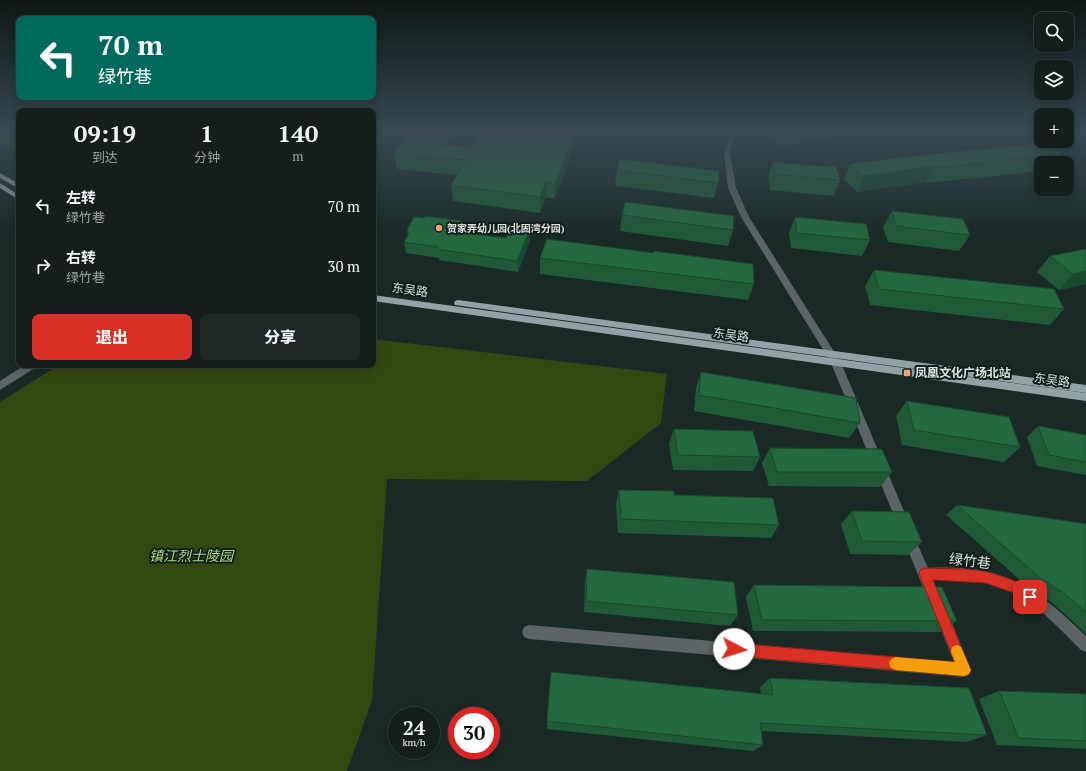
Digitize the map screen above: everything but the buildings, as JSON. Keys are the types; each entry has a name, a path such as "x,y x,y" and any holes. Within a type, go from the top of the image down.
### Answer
{"main road":[{"path":"0,175 16,185"},
{"path":"0,185 16,196"},
{"name":"东吴路","path":"376,292 834,358 1086,397"},
{"name":"东吴路","path":"376,298 1086,389"}],"street":[{"path":"529,632 964,670 834,358 745,217 732,188 729,167"},
{"path":"0,386 27,368"},
{"name":"绿竹巷","path":"924,574 986,577 1018,588 1042,606 1086,645"}],"green space":[{"name":"镇江烈士陵园","path":"376,339 667,374 661,423 587,481 387,479 372,700 347,771 0,771 0,402 54,368 376,368"}],"slow traffic":[{"path":"895,663 964,670 957,652"}],"place":[{"name":"贺家弄幼儿园(北固湾分园)","path":"439,228"},
{"name":"凤凰文化广场北站","path":"907,373"}],"route":[{"path":"734,649 964,670 924,574 933,573 986,577 1018,588 1030,597"}]}
